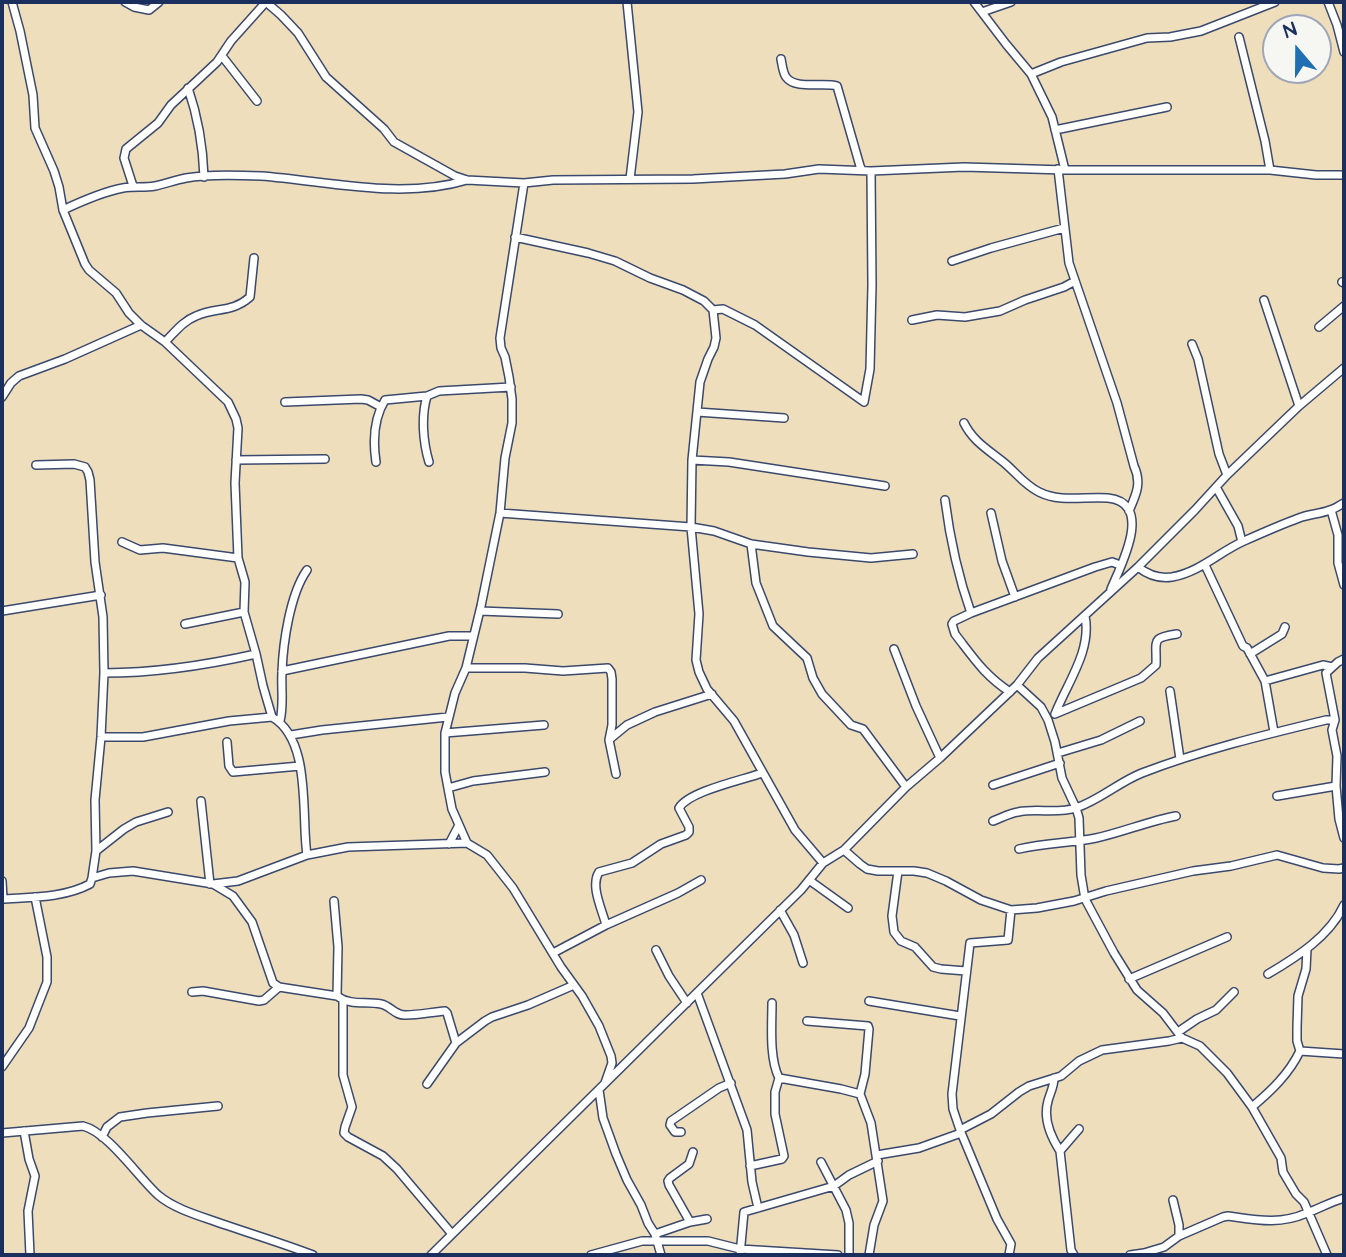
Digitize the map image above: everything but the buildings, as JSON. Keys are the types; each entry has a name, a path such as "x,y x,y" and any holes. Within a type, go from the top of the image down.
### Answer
{"street":[{"path":"12,2 33,95 35,128 59,187 63,210 80,254 89,270 116,293 129,313 166,342 228,402 236,419 238,558 245,582 244,612 272,717"},
{"path":"125,2 134,8 149,10 159,2"},
{"path":"133,186 124,158 126,149 158,123 171,105 222,56 231,41 266,2 298,33 326,77 384,129 394,142 467,180 524,183 553,180 693,179 785,174 819,169 867,171 964,167 1270,170 1344,175"},
{"path":"627,2 638,112 630,179"},
{"path":"974,2 1031,74 1052,117 1061,169 1069,263 1117,403 1138,475 1137,492 1129,511"},
{"path":"982,12 1011,2"},
{"path":"1031,74 1061,62 1147,38 1201,31 1275,2"},
{"path":"1328,2 1344,52"},
{"path":"1239,37 1270,170"},
{"path":"222,56 257,101"},
{"path":"781,60 789,80 807,85 835,85 839,89 860,166 867,171"},
{"path":"188,88 200,127 204,177"},
{"path":"1055,130 1167,107"},
{"path":"713,310 723,309 755,325 863,402 870,369 872,258 867,171"},
{"path":"63,210 108,191 133,186 154,186 186,178 257,176 390,190 420,189 467,180"},
{"path":"467,843 452,809 446,772 445,733 455,693 466,668 500,513 505,458 512,423 511,387 500,338 524,183"},
{"path":"952,261 1064,228"},
{"path":"515,237 615,261 683,290 704,301 713,310 716,338 700,382 692,460 691,527 699,614 696,660 706,689 734,721 795,830 823,863"},
{"path":"166,342 181,325 197,315 235,308 250,298 254,258"},
{"path":"912,320 925,316 965,317 1000,311 1075,281"},
{"path":"1264,300 1299,406"},
{"path":"1319,327 1344,306"},
{"path":"3,391 19,376 141,325"},
{"path":"1192,344 1198,359 1219,454 1227,475"},
{"path":"431,1255 780,910 823,863 844,850 906,787 1010,692 1038,658 1138,566 1227,475 1299,406 1344,368"},
{"path":"376,462 376,427 385,400 427,396 439,391 511,387"},
{"path":"427,396 424,432 429,462"},
{"path":"285,402 361,399 381,407"},
{"path":"697,412 784,418"},
{"path":"964,423 975,441 1008,465 1027,486 1039,493 1068,499 1111,498 1124,505 1133,520 1133,528 1130,543 1109,593"},
{"path":"236,460 325,459"},
{"path":"692,460 729,462 885,486"},
{"path":"2,881 2,899 73,891 90,884 96,851 95,800 104,673 103,617 95,562 88,472 85,467 74,464 36,466"},
{"path":"1216,488 1238,526 1242,542"},
{"path":"945,500 961,586 971,613"},
{"path":"1138,566 1148,574 1158,577 1181,575 1205,565 1242,542 1311,513 1331,510 1344,503"},
{"path":"1331,510 1337,528 1338,563 1344,584"},
{"path":"500,513 691,527 714,531 751,544 808,552 871,558 913,554"},
{"path":"991,513 1002,561 1015,597"},
{"path":"122,542 140,550 163,548 238,558"},
{"path":"751,544 756,583 773,626 807,658 813,678 822,694 851,725 863,729 906,787"},
{"path":"1010,692 984,672 952,628 954,621 1106,563 1120,565"},
{"path":"1205,565 1231,622 1265,681 1274,732"},
{"path":"280,721 283,708 282,671 288,624 296,592 307,570"},
{"path":"2,611 101,595"},
{"path":"480,611 558,614"},
{"path":"184,624 244,612"},
{"path":"1055,714 1082,655 1087,626 1084,616"},
{"path":"1250,654 1283,634 1285,627"},
{"path":"1048,720 1055,714 1141,678 1156,664 1157,639 1177,634"},
{"path":"282,671 449,636 473,636"},
{"path":"894,649 940,758"},
{"path":"104,673 165,670 256,654"},
{"path":"1344,659 1326,673 1335,720 1332,730 1340,750 1336,786 1344,838"},
{"path":"1265,681 1323,665 1332,667"},
{"path":"466,668 564,671 608,668 612,679 612,725 609,740 616,774"},
{"path":"1017,685 1041,707 1048,720 1062,778 1076,807 1085,899 1129,979 1143,997 1163,1013 1180,1035 1200,1046 1227,1073 1252,1107 1281,1158 1283,1172 1304,1202 1327,1255"},
{"path":"1170,691 1180,760"},
{"path":"609,740 627,725 655,712 712,694"},
{"path":"291,735 448,716"},
{"path":"101,737 143,737 229,721 272,717 280,721 291,735 300,765 307,855"},
{"path":"993,821 1017,812 1060,811 1076,807 1126,780 1180,760 1255,736 1335,720"},
{"path":"1058,753 1101,740 1140,721"},
{"path":"445,733 544,725"},
{"path":"227,742 229,766 233,772 300,765"},
{"path":"993,785 1060,763"},
{"path":"448,788 473,781 545,772"},
{"path":"606,925 595,884 596,874 632,863 661,844 686,835 689,827 679,808 684,801 710,788 762,773"},
{"path":"1277,796 1336,786"},
{"path":"201,801 212,884"},
{"path":"96,851 136,822 168,812"},
{"path":"1020,849 1100,837 1154,820 1177,816"},
{"path":"449,844 459,825"},
{"path":"92,878 133,871 212,884 238,881 307,855 348,847 467,843 487,855 513,888 599,1026 612,1063 605,1084"},
{"path":"844,850 867,869 927,873 981,900 1011,910 1085,899 1106,891 1183,873 1278,855 1324,868 1344,868"},
{"path":"898,871 892,916 894,932 901,941 915,947 933,967 967,971"},
{"path":"553,953 701,880"},
{"path":"809,880 848,908"},
{"path":"212,884 233,896 252,922 273,983 279,987 356,1003 381,1004 403,1016 445,1011 456,1043"},
{"path":"2,1067 29,1028 47,982 47,950 36,897"},
{"path":"334,901 343,1075 352,1107 344,1133 390,1162 452,1234"},
{"path":"1268,974 1291,961 1318,940 1340,914 1344,905"},
{"path":"780,910 794,935 803,963"},
{"path":"1009,1255 1011,1244 997,1219 961,1132 953,1109 952,1094 970,943 1008,940 1011,910"},
{"path":"1129,979 1227,937"},
{"path":"1252,1107 1282,1080 1300,1051 1297,1041 1298,996 1306,969 1307,949"},
{"path":"656,950 668,976 687,1003"},
{"path":"427,1084 456,1043 485,1021 575,985"},
{"path":"192,992 203,990 259,1001 279,987"},
{"path":"740,1252 744,1212 834,1186 877,1158 919,1148 961,1132 1029,1086 1061,1076 1079,1061 1102,1050 1169,1041 1197,1019 1216,1010 1234,992"},
{"path":"697,993 747,1130 752,1182 758,1208"},
{"path":"869,1001 960,1016"},
{"path":"750,1166 785,1156 775,1114 775,1092 779,1079 775,1071 772,1003"},
{"path":"807,1021 868,1026 867,1063 860,1094 871,1123 883,1201 874,1225 869,1255"},
{"path":"1300,1051 1344,1054"},
{"path":"1054,1078 1047,1107 1048,1122 1051,1136 1060,1151 1071,1250 1074,1255"},
{"path":"779,1079 860,1094"},
{"path":"681,1132 675,1132 670,1125 671,1121 719,1088 731,1083"},
{"path":"599,1090 603,1118 615,1154 662,1255"},
{"path":"102,1137 107,1127 120,1117 218,1106"},
{"path":"2,1133 83,1125 102,1137 158,1195 170,1203 232,1228 313,1255"},
{"path":"1060,1151 1079,1129"},
{"path":"24,1131 34,1176 29,1211 30,1255"},
{"path":"690,1222 668,1181 689,1164 694,1152"},
{"path":"821,1162 846,1210 849,1223 849,1255"},
{"path":"1130,1255 1164,1247 1179,1236 1228,1216 1266,1222 1298,1217 1344,1198"},
{"path":"1173,1200 1179,1236"},
{"path":"591,1255 650,1240 690,1222 707,1219"},
{"path":"656,1238 708,1241 740,1252 838,1255"}]}
